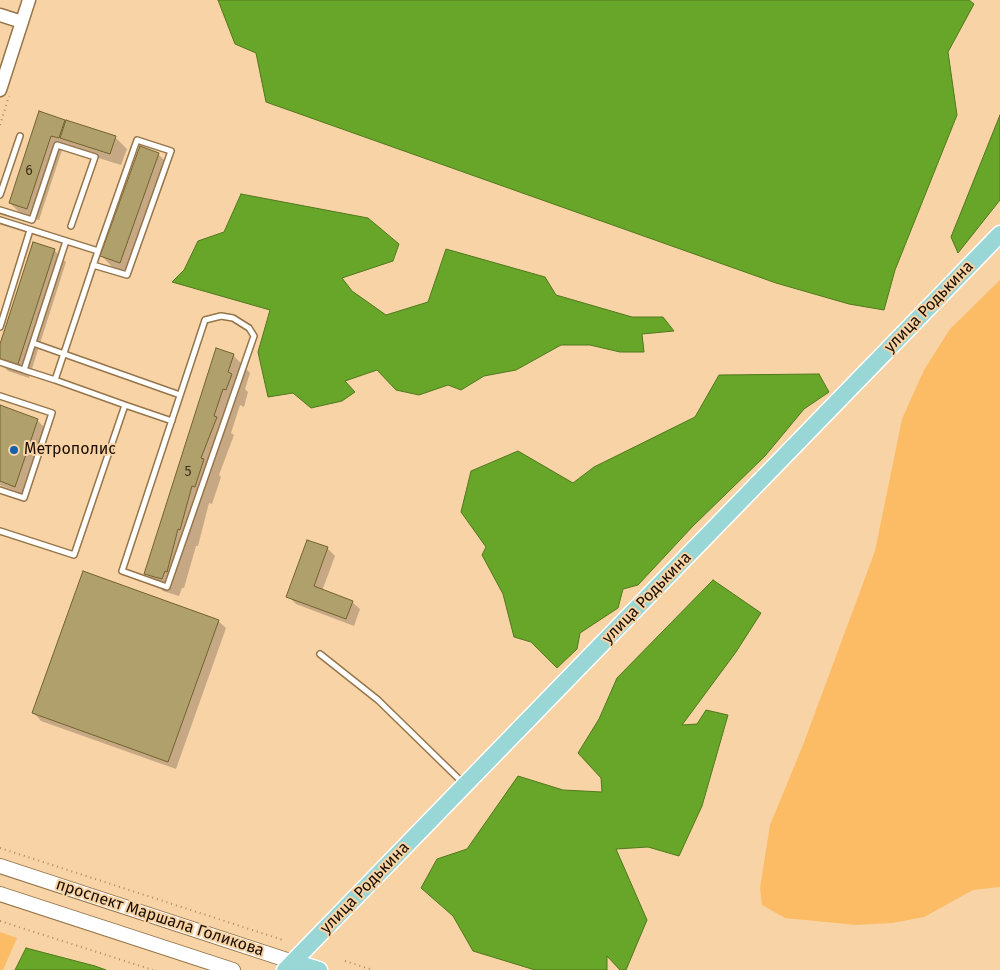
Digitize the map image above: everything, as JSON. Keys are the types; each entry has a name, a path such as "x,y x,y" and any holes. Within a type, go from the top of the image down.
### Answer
{"main road":[{"name":"улица Родькина","path":"289,966 1000,234"},
{"name":"проспект Маршала Голикова","path":"0,866 289,966 319,970"},
{"name":"проспект Маршала Голикова","path":"0,894 233,970"}],"street":[{"path":"6,89 22,22 30,0"},
{"path":"0,15 22,22"}],"lane":[{"path":"0,195 20,136"},
{"path":"55,380 93,265 137,140 171,151 127,276 93,265"},
{"path":"0,210 32,220 57,145 95,157 71,226"},
{"path":"0,220 98,251"},
{"path":"0,327 30,230"},
{"path":"24,370 66,241"},
{"path":"221,316 233,318 249,328 254,336 167,587 122,571 172,421 205,320 221,316"},
{"path":"33,343 180,395"},
{"path":"0,362 172,421"},
{"path":"0,396 52,413 24,498 0,490"},
{"path":"0,531 74,555 124,405"},
{"path":"320,654 378,700 466,785"}],"path":[{"path":"0,125 6,89"},
{"path":"0,848 283,940"},
{"path":"0,921 153,970"},
{"path":"345,961 373,970"}],"shaded area":[{"path":"218,0 969,0 974,4 948,52 957,115 895,270 884,310 849,304 776,283 266,102 256,53 235,44"},
{"path":"1000,115 1000,200 958,253 951,237"},
{"path":"241,194 368,218 399,244 393,261 342,278 352,291 386,315 428,302 446,249 545,277 556,295 632,317 663,317 674,331 642,334 644,352 620,352 590,345 561,345 516,370 484,376 461,390 448,385 419,395 396,390 377,370 345,381 355,392 342,401 311,408 293,393 268,397 258,352 270,310 172,282 184,270 198,241 224,232"},
{"path":"1000,280 1000,887 973,890 924,917 892,923 856,925 785,918 762,905 760,888 770,825 803,745 875,551 902,419 924,370 950,329"},
{"path":"819,374 829,392 804,409 765,456 693,526 638,585 623,589 618,608 580,633 577,649 557,668 531,642 514,637 503,594 482,555 486,547 461,512 471,471 518,451 573,483 594,467 695,417 719,375"},
{"path":"713,580 761,613 736,652 682,725 697,724 706,710 728,715 702,806 679,856 648,847 616,849 647,920 626,970 620,970 607,956 607,970 535,970 473,951 453,916 421,888 437,859 467,849 518,776 563,790 602,792 601,778 578,753 599,719 617,678"},
{"path":"0,932 17,938 3,970 0,970"},
{"path":"26,948 95,966 106,970 15,970"}],"building":[{"path":"39,111 65,120 59,138 51,136 27,209 9,203"},
{"path":"66,120 116,136 110,154 60,138"},
{"path":"140,146 159,153 120,263 100,256"},
{"path":"33,242 55,249 17,367 0,361 0,344"},
{"path":"216,348 234,354 228,372 232,374 226,390 223,389 214,416 217,417 201,458 204,459 195,487 192,486 167,572 165,571 162,579 144,574"},
{"name":"Метрополис","path":"0,405 38,419 15,487 0,481"},
{"path":"307,540 328,547 314,586 353,601 346,619 286,597"},
{"path":"83,571 219,620 168,762 32,713"}],"place":[{"name":"Метрополис","path":"14,450"}]}
